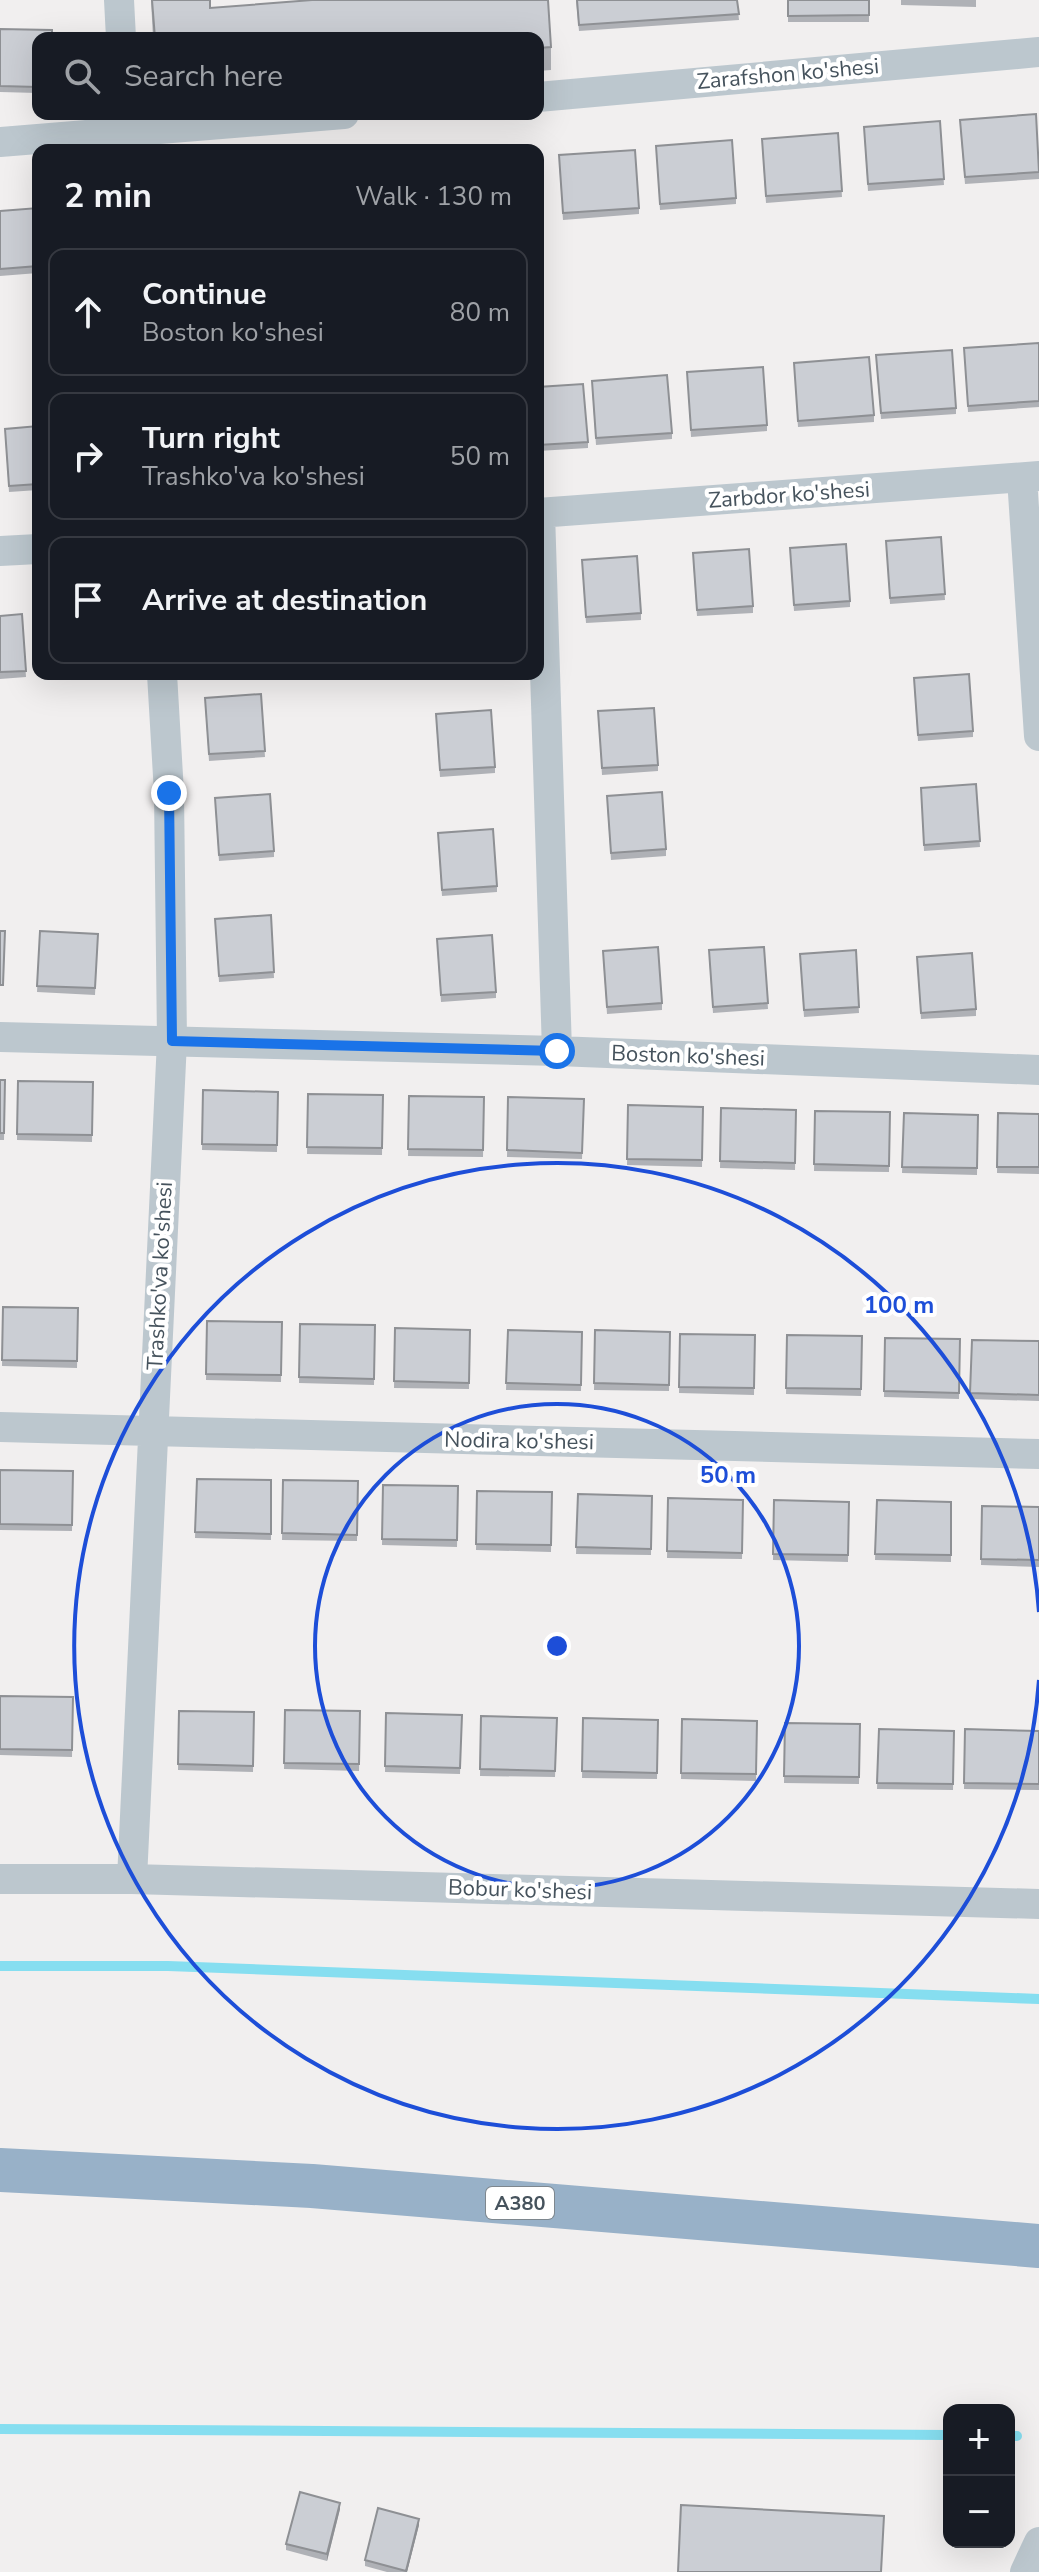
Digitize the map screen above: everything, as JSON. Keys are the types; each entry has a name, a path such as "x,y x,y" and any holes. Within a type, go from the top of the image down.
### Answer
{"highway":[{"name":"A380","path":"0,2170 312,2186 1039,2246"}],"street":[{"path":"119,0 121,32"},
{"name":"Zarafshon ko'shesi","path":"544,96 1039,52"},
{"path":"0,142 271,120"},
{"path":"1031,477 1039,736"},
{"name":"Zarbdor ko'shesi","path":"544,513 1031,477"},
{"path":"0,551 32,549"},
{"path":"544,662 557,1051"},
{"name":"Trashko'va ko'shesi","path":"132,1879 172,1041 169,793 162,680"},
{"name":"Boston ko'shesi","path":"0,1037 557,1051 1039,1070"},
{"name":"Nodira ko'shesi","path":"0,1427 1039,1454"},
{"name":"Bobur ko'shesi","path":"0,1879 132,1879 1039,1904"},
{"path":"1025,2572 1039,2542"}],"building":[{"path":"152,0 210,0 210,8 312,0 548,0 551,47 544,48 544,32 155,32"},
{"path":"577,0 737,0 739,14 579,25"},
{"path":"788,0 869,0 869,15 788,16"},
{"path":"0,29 52,30 32,32 32,87 0,86"},
{"path":"1036,114 1039,172 965,177 960,120"},
{"path":"940,121 944,179 868,184 864,127"},
{"path":"838,133 842,191 766,196 762,139"},
{"path":"732,140 736,198 660,204 656,146"},
{"path":"635,150 639,208 563,213 559,155"},
{"path":"32,208 32,266 0,269 0,211"},
{"path":"1039,343 1039,401 968,406 964,348"},
{"path":"952,350 956,408 881,413 876,355"},
{"path":"869,357 874,415 798,421 794,363"},
{"path":"763,367 767,425 691,430 687,372"},
{"path":"667,375 672,433 596,438 592,381"},
{"path":"583,384 588,442 544,445 544,387"},
{"path":"32,427 32,484 9,486 5,429"},
{"path":"941,537 945,594 890,598 886,541"},
{"path":"846,544 850,601 794,605 790,548"},
{"path":"749,549 753,606 697,610 693,553"},
{"path":"637,556 641,613 586,617 582,560"},
{"path":"22,614 26,671 0,672 0,616"},
{"path":"969,674 973,731 918,735 914,678"},
{"path":"261,694 265,751 209,754 205,698"},
{"path":"654,708 658,765 602,768 598,711"},
{"path":"491,710 495,767 440,770 436,714"},
{"path":"976,784 980,841 924,845 921,788"},
{"path":"662,792 666,849 611,853 607,796"},
{"path":"270,794 274,851 219,855 215,798"},
{"path":"493,829 497,886 442,890 438,833"},
{"path":"271,915 274,972 219,976 215,919"},
{"path":"0,931 5,931 3,985 0,985"},
{"path":"40,931 98,934 95,988 37,986"},
{"path":"492,935 496,992 441,995 437,939"},
{"path":"658,947 662,1003 607,1007 603,951"},
{"path":"764,947 768,1003 713,1007 709,950"},
{"path":"856,950 859,1007 804,1010 800,954"},
{"path":"972,953 976,1009 921,1013 917,957"},
{"path":"0,1080 5,1080 4,1133 0,1133"},
{"path":"18,1081 93,1082 92,1135 17,1134"},
{"path":"203,1090 278,1092 277,1145 202,1144"},
{"path":"308,1094 383,1095 382,1148 307,1147"},
{"path":"409,1096 484,1097 483,1150 408,1149"},
{"path":"508,1097 584,1099 582,1153 507,1150"},
{"path":"628,1105 703,1107 702,1160 627,1159"},
{"path":"721,1108 796,1110 795,1163 720,1161"},
{"path":"815,1111 890,1112 889,1166 814,1164"},
{"path":"904,1113 978,1115 977,1168 902,1167"},
{"path":"998,1113 1039,1114 1039,1167 997,1167"},
{"path":"3,1307 78,1308 77,1361 2,1360"},
{"path":"207,1321 282,1322 281,1375 206,1374"},
{"path":"300,1324 375,1325 374,1379 299,1377"},
{"path":"395,1328 470,1330 469,1383 394,1381"},
{"path":"508,1330 582,1332 581,1385 506,1383"},
{"path":"595,1330 670,1332 669,1385 594,1383"},
{"path":"680,1334 755,1335 754,1388 679,1387"},
{"path":"787,1335 862,1336 861,1389 786,1388"},
{"path":"885,1338 960,1339 959,1393 884,1391"},
{"path":"972,1340 1039,1341 1039,1395 970,1393"},
{"path":"0,1470 73,1471 72,1525 0,1524"},
{"path":"197,1479 271,1480 271,1534 195,1532"},
{"path":"283,1480 358,1481 357,1535 282,1533"},
{"path":"383,1485 458,1486 457,1540 382,1539"},
{"path":"477,1491 552,1492 551,1545 476,1544"},
{"path":"578,1494 652,1496 651,1549 576,1547"},
{"path":"668,1498 743,1500 742,1553 667,1551"},
{"path":"774,1500 849,1502 848,1555 773,1554"},
{"path":"877,1500 951,1502 951,1555 875,1554"},
{"path":"982,1506 1039,1507 1039,1560 981,1559"},
{"path":"0,1696 73,1697 72,1750 0,1749"},
{"path":"285,1710 360,1711 359,1764 284,1763"},
{"path":"179,1711 254,1712 253,1766 178,1764"},
{"path":"386,1713 462,1715 460,1768 385,1766"},
{"path":"481,1716 557,1718 555,1771 480,1769"},
{"path":"583,1718 658,1720 657,1773 582,1771"},
{"path":"682,1719 757,1721 756,1774 681,1773"},
{"path":"785,1723 860,1724 859,1777 784,1776"},
{"path":"879,1729 954,1731 953,1784 877,1783"},
{"path":"965,1729 1039,1731 1039,1784 964,1783"},
{"path":"300,2492 340,2503 327,2554 286,2544"},
{"path":"681,2505 884,2516 881,2572 678,2572"},
{"path":"378,2508 419,2519 406,2571 365,2560"}],"waterway":[{"path":"0,1966 168,1966 1039,1999"},
{"path":"0,2429 943,2435"}],"route":[{"path":"169,793 172,1041 557,1051"}]}
